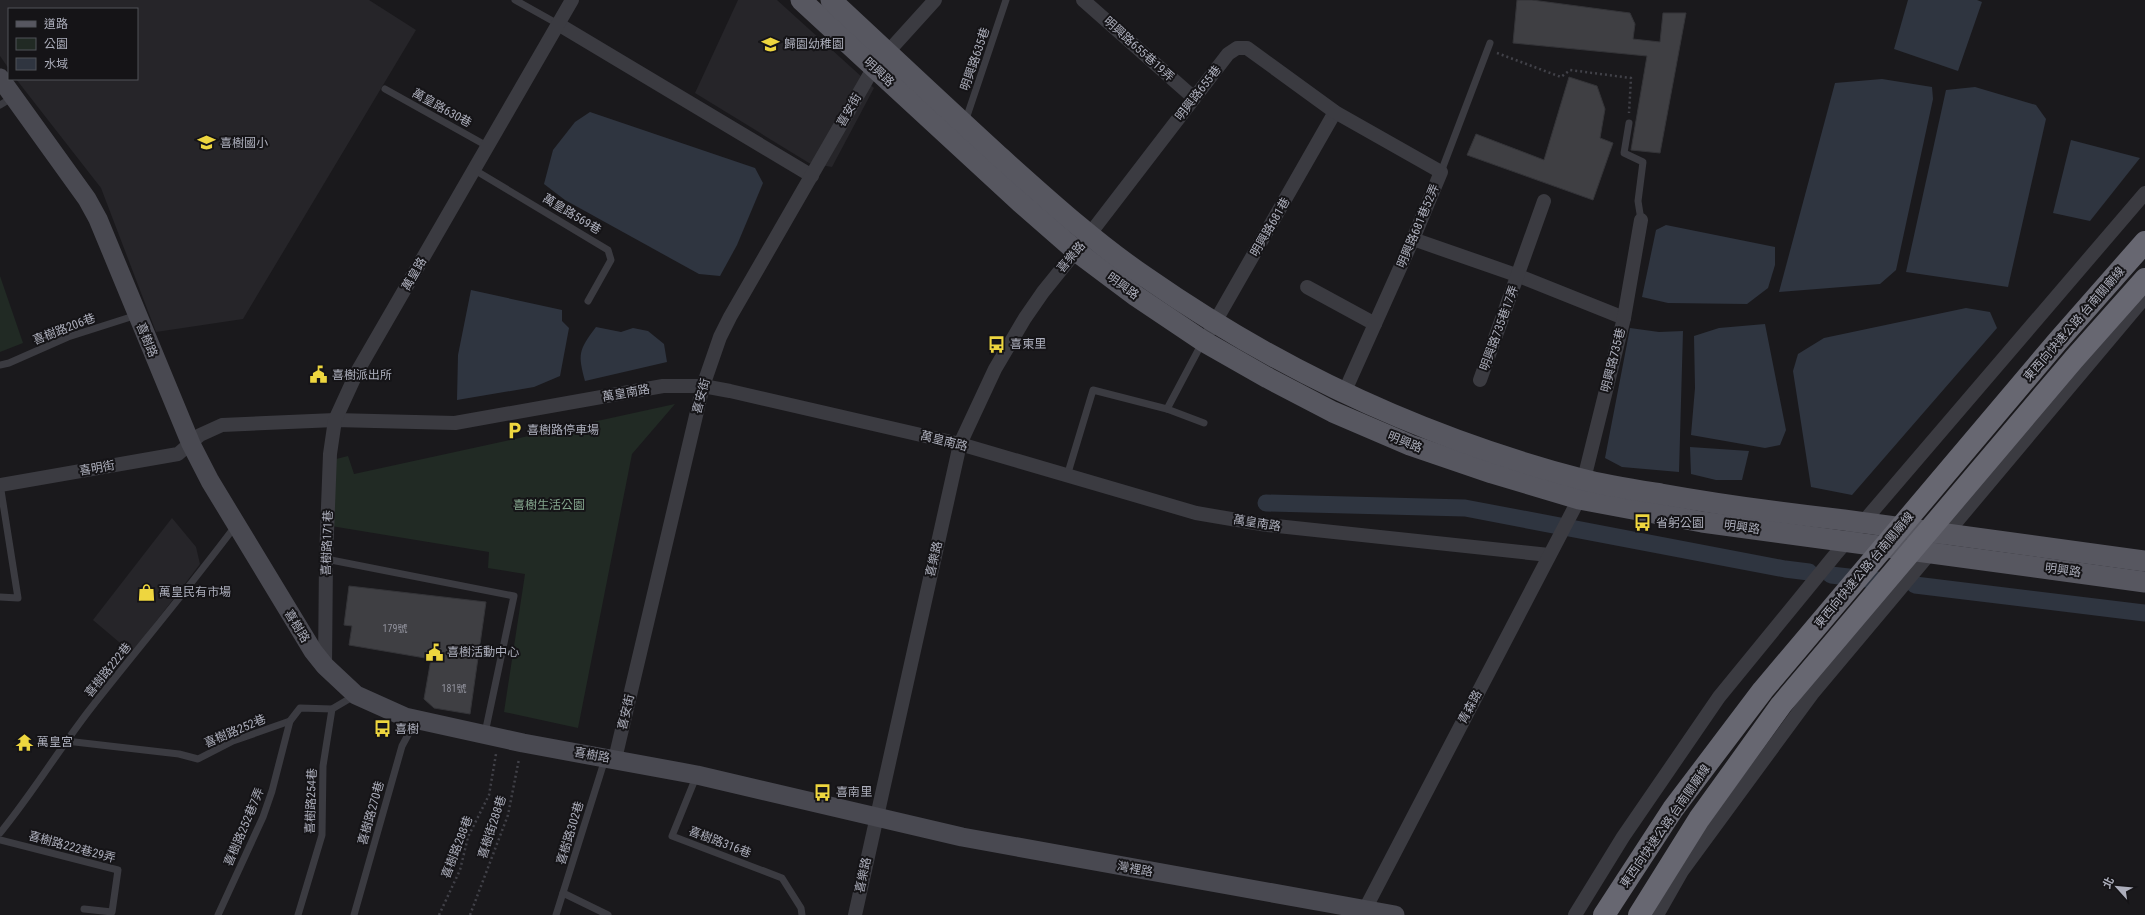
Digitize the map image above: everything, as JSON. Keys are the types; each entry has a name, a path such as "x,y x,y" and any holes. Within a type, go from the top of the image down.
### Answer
{"highway":[{"name":"東西向快速公路 台南關廟線","path":"1604,915 1674,809 1763,690 2057,342 2145,242"},
{"name":"東西向快速公路 台南關廟線","path":"1639,915 1698,819 1781,705 2074,359 2145,279"}],"main road":[{"name":"明興路","path":"801,0 964,124 1089,235 1145,277 1214,323 1275,359 1344,393 1416,425 1498,455 1580,493 1700,501 2145,561"},
{"name":"明興路","path":"830,0 880,60 1076,251 1136,296 1203,341 1268,378 1333,412 1410,445 1492,474 1702,522 2145,582"}],"street":[{"name":"萬皇路","path":"335,420 357,372 572,0"},
{"name":"喜安街","path":"610,758 703,386 720,337 730,317 880,60 934,0"},
{"name":"明興路655巷19弄","path":"1083,0 1194,98"},
{"path":"558,24 812,176"},
{"name":"明興路655巷","path":"1089,235 1228,54 1237,48 1247,48 1335,112"},
{"name":"喜樹路","path":"0,78 7,101 87,200 98,219 191,444 210,481 303,637 325,666 356,695 391,712 416,720 523,743 697,775 876,818"},
{"name":"明興路681巷52弄","path":"1335,112 1441,172 1413,239 1344,393"},
{"name":"明興路681巷","path":"1203,341 1335,112"},
{"path":"1575,915 1622,837 1720,697 1846,542 2145,193"},
{"name":"明興路735巷17弄","path":"1480,380 1544,201"},
{"name":"明興路735巷","path":"1580,493 1624,318 1641,220"},
{"name":"喜樂路","path":"855,915 960,444 1010,340 1043,292 1089,235"},
{"name":"明興路735巷17弄","path":"1413,239 1518,276 1624,318"},
{"path":"1307,287 1375,324"},
{"path":"1657,915 1682,871 1812,694 2145,297"},
{"name":"萬皇南路","path":"335,420 455,423 663,386 703,386 960,444 1196,513 1267,525 1549,554"},
{"path":"191,444 200,435 222,425 335,420"},
{"name":"喜樹路171巷","path":"325,666 326,559 330,454 335,420"},
{"name":"喜明街","path":"0,484 170,456 182,451 191,444"},
{"name":"青森路","path":"1363,912 1580,493"},
{"name":"灣裡路","path":"876,818 962,837 1363,912 1395,915"}],"lane":[{"path":"515,0 558,24"},
{"name":"明興路635巷","path":"964,124 1006,0"},
{"path":"1441,172 1488,46"},
{"name":"萬皇路630巷","path":"385,89 487,146"},
{"path":"1628,123 1624,153 1643,162 1638,201 1641,220"},
{"name":"萬皇路569巷","path":"473,169 608,250 611,260 588,301"},
{"name":"喜樹路206巷","path":"0,365 9,363 68,337 137,315"},
{"path":"1167,409 1203,341"},
{"path":"1066,476 1093,390 1167,409 1204,423"},
{"path":"0,484 18,598 0,597"},
{"name":"喜樹路222巷","path":"0,833 24,804 66,740 237,524"},
{"path":"326,559 514,596 492,736"},
{"path":"332,709 356,695"},
{"name":"喜樹路252巷","path":"66,740 179,754 198,759 233,741 290,721 300,708 332,709"},
{"name":"喜樹路254巷","path":"298,915 322,835 323,766 332,709"},
{"name":"喜樹路270巷","path":"354,915 402,746 416,720"},
{"name":"喜樹路252巷7弄","path":"218,915 263,817 272,791 290,721"},
{"name":"喜樹路302巷","path":"556,915 610,758"},
{"name":"喜樹路316巷","path":"697,775 672,836 782,878 801,908 802,915"},
{"name":"喜樹路222巷29弄","path":"0,840 118,870 112,912 84,909"},
{"path":"563,893 608,915"}],"path":[{"path":"1488,46 1561,77 1570,70 1631,78 1628,123"},
{"name":"喜樹路288巷","path":"439,915 460,870 468,837 489,796 492,736"},
{"name":"喜樹街288巷","path":"470,915 508,815 523,743"}],"shaded area":[{"name":"喜樹國小","path":"0,0 369,0 416,30 243,319 156,332 101,188 17,80 138,80 138,8 8,8 8,68 0,56"},
{"name":"歸園幼稚園","path":"738,0 777,0 874,88 832,167 809,163 695,93"},
{"name":"萬皇民有市場","path":"172,518 196,547 200,564 132,653 93,620"}],"green space":[{"path":"0,276 23,343 0,352"},
{"name":"喜樹生活公園","path":"675,404 632,454 578,728 504,712 525,574 488,568 489,552 331,526 336,459 348,456 354,474"}],"water":[{"path":"1908,0 1977,0 1982,2 1958,71 1894,49"},
{"path":"1882,79 1932,87 1933,99 1896,270 1880,284 1779,292 1835,83"},
{"path":"1975,87 2036,105 2046,119 2008,287 1906,272 1946,90"},
{"path":"590,112 755,168 763,183 737,245 720,276 699,274 565,200 544,184 553,150 575,122"},
{"path":"2071,140 2140,158 2090,221 2053,213"},
{"path":"1666,225 1775,247 1775,265 1768,288 1747,304 1668,303 1642,297 1656,230"},
{"path":"471,290 562,310 562,321 569,328 560,376 534,387 457,400 458,355"},
{"path":"1966,308 1990,312 1997,328 1852,495 1811,487 1793,371 1798,354 1824,338"},
{"path":"1765,324 1786,430 1780,445 1765,448 1691,435 1695,388 1694,336 1719,328"},
{"path":"596,327 621,332 633,328 648,331 664,344 667,362 585,381 581,365 581,353"},
{"path":"1630,328 1659,332 1683,331 1679,472 1622,467 1605,458"},
{"path":"1690,447 1749,451 1742,480 1716,480 1691,474"}],"building":[{"path":"1517,0 1532,0 1630,13 1635,24 1633,39 1660,42 1663,13 1686,13 1660,153 1631,150 1647,56 1513,43"},
{"path":"1569,77 1597,86 1605,109 1600,138 1613,143 1593,200 1467,155 1476,134 1544,160"},
{"name":"喜樹活動中心","path":"349,586 486,602 470,714 434,708 424,699 431,659 349,645 352,626 344,625"}],"waterway":[{"path":"1266,503 1465,508 1785,569 1809,572"},
{"path":"1831,575 1893,582"},
{"path":"1915,585 2145,613"}],"place":[{"name":"歸園幼稚園","path":"771,44"},
{"name":"喜樹國小","path":"207,143"},
{"name":"喜東里","path":"997,344"},
{"name":"喜樹派出所","path":"319,375"},
{"name":"喜樹路停車場","path":"514,430"},
{"name":"省躬公園","path":"1643,523"},
{"name":"萬皇民有市場","path":"146,592"},
{"name":"喜樹活動中心","path":"434,652"},
{"name":"喜樹","path":"382,729"},
{"name":"萬皇宮","path":"24,742"},
{"name":"喜南里","path":"823,792"}]}
